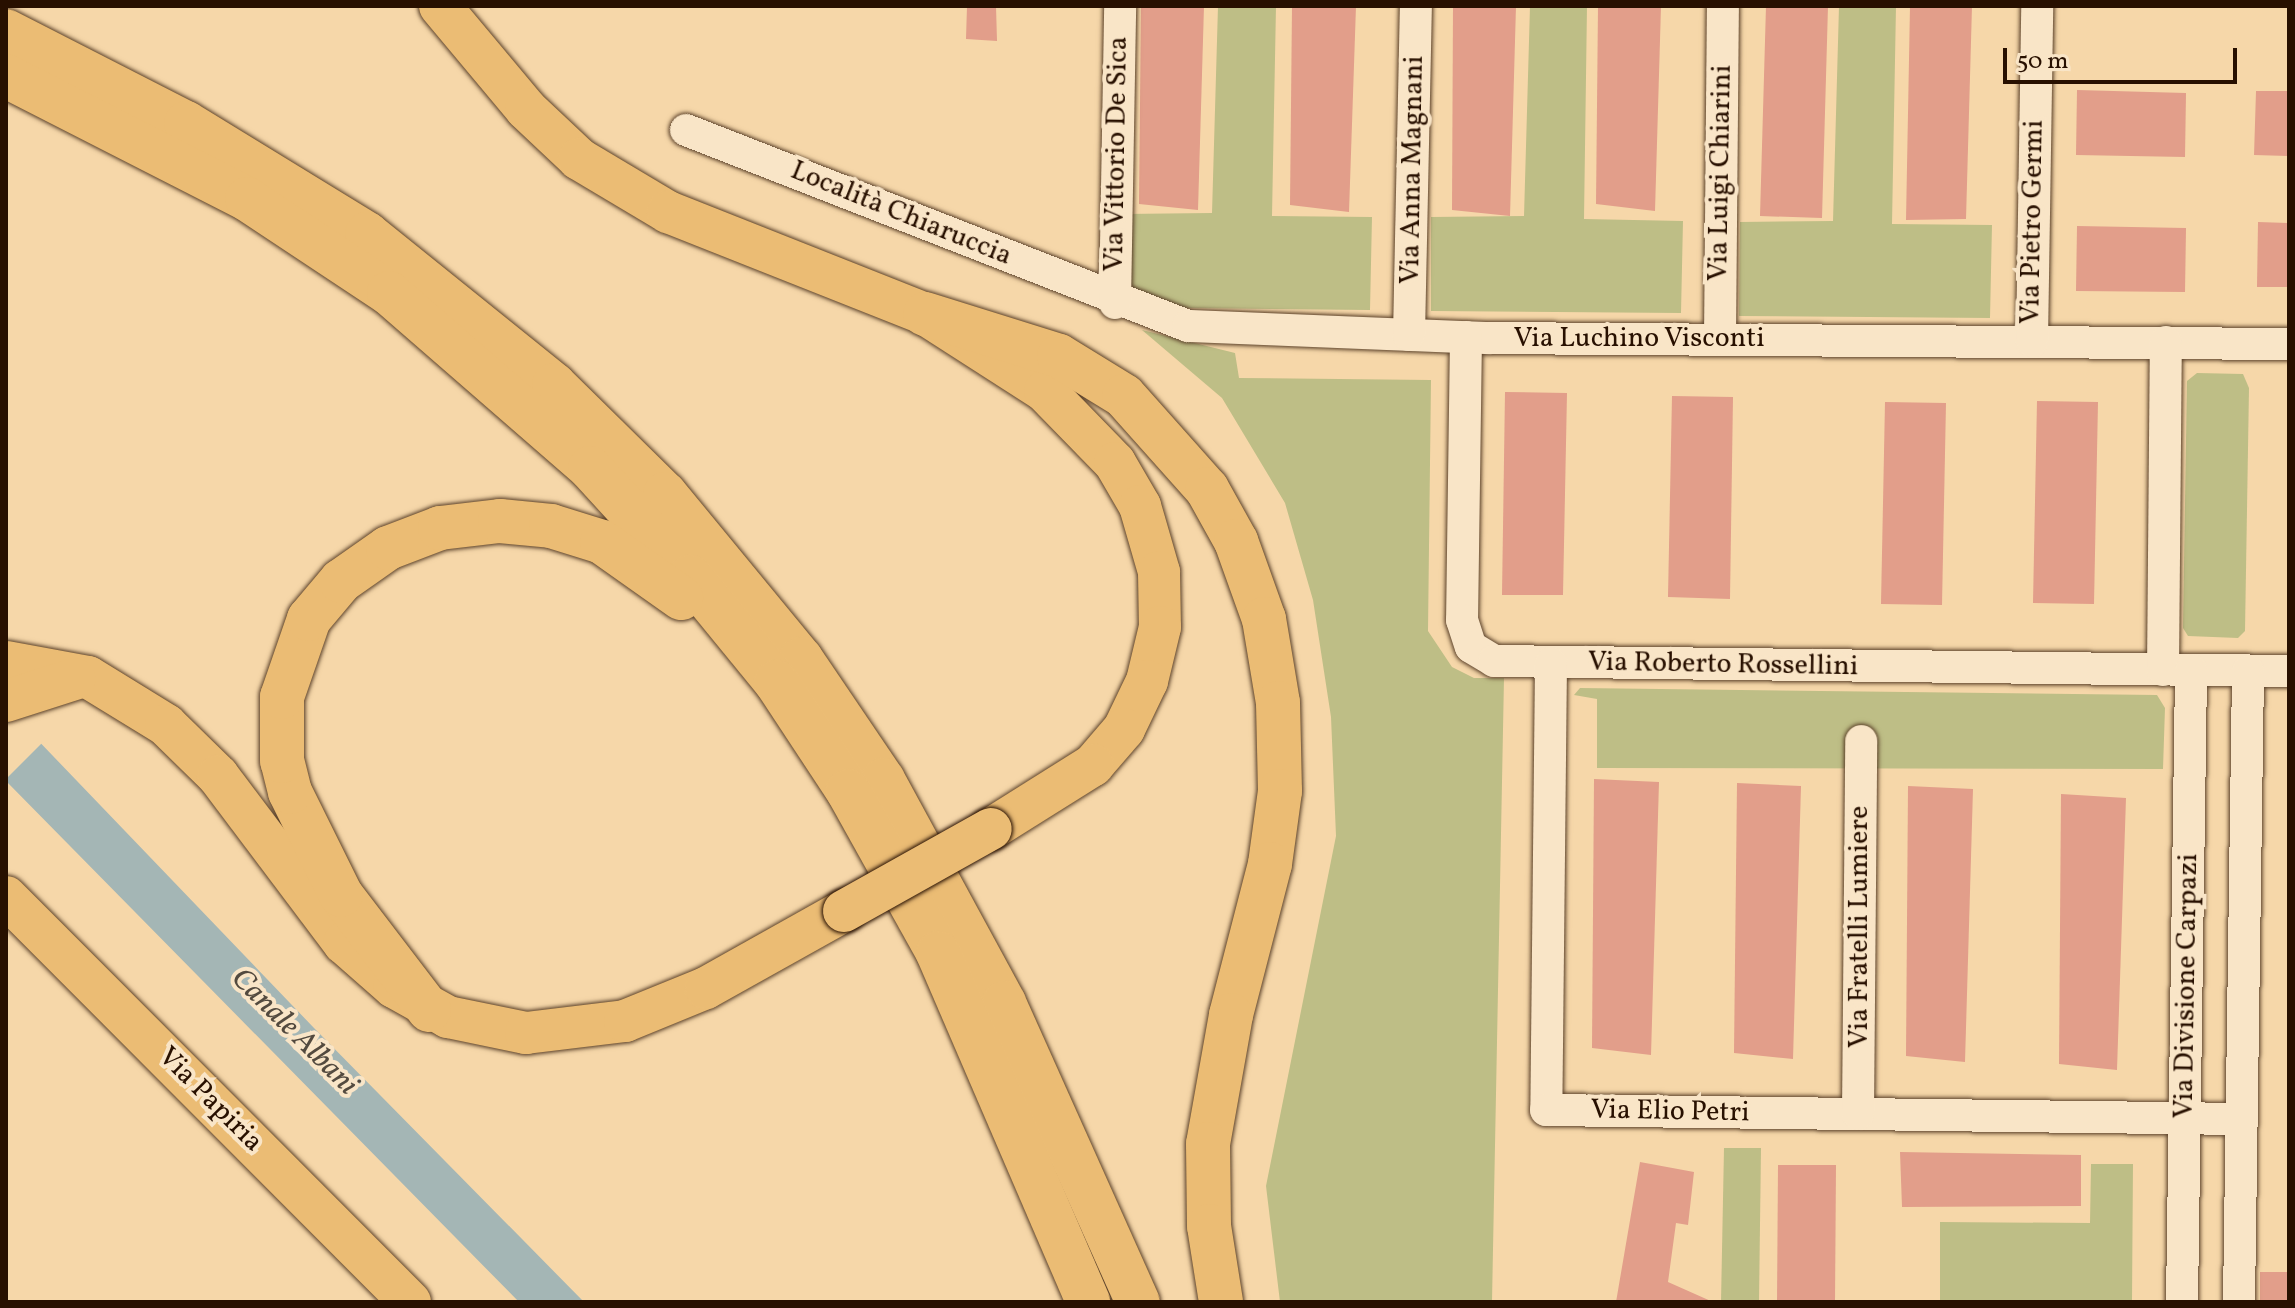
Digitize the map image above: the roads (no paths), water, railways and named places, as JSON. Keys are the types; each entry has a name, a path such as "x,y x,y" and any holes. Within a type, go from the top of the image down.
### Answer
{"highway":[{"path":"6,31 212,138 388,249 573,402 690,523 814,677 910,827 1004,1003 1138,1302"},
{"path":"6,76 247,199 408,308 614,492 776,682 848,791 938,953 1088,1302"},
{"path":"925,314 1059,356 1124,396 1207,489 1236,541 1264,619 1278,703 1280,791 1272,856 1231,1015 1208,1144 1209,1226 1221,1302"},
{"path":"429,1010 329,876 300,820 282,761 280,711 288,669 309,619 335,587 373,557 423,533 500,521 541,524 602,542 644,567 776,682"}],"main road":[{"path":"6,662 88,677 135,702 181,737 232,794 344,943 429,1010 526,1033 625,1021 706,988 991,829 1081,774 1124,729 1154,657 1159,572 1140,506 1091,432 1045,391 925,314 682,218 617,184 579,159 526,109 440,6"},
{"path":"6,701 88,677"},
{"name":"Via Papiria","path":"7,896 410,1302"}],"street":[{"name":"Via Vittorio De Sica","path":"1115,303 1120,6"},
{"name":"Via Anna Magnani","path":"1409,335 1416,6"},
{"name":"Via Luigi Chiarini","path":"1720,339 1723,6"},
{"name":"Via Pietro Germi","path":"2032,341 2037,6"},
{"name":"Località Chiaruccia","path":"686,130 958,233 1115,303"},
{"name":"Via Luchino Visconti","path":"1115,303 1188,326 1466,337 2289,344"},
{"name":"Via Roberto Rossellini","path":"1466,337 1462,620 1471,647 1494,661 2289,671"},
{"path":"2166,342 2177,670"},
{"name":"Via Elio Petri","path":"1551,663 1546,1110 2242,1119"},
{"name":"Via Divisione Carpazi","path":"2177,670 2185,1118 2182,1302"},
{"name":"Via Divisione Carpazi","path":"2239,1302 2248,671"},
{"name":"Via Fratelli Lumiere","path":"1858,1114 1861,741"}],"water":[{"name":"Canale Albani","path":"6,707 314,1028 584,1302 519,1302 6,781"}]}
